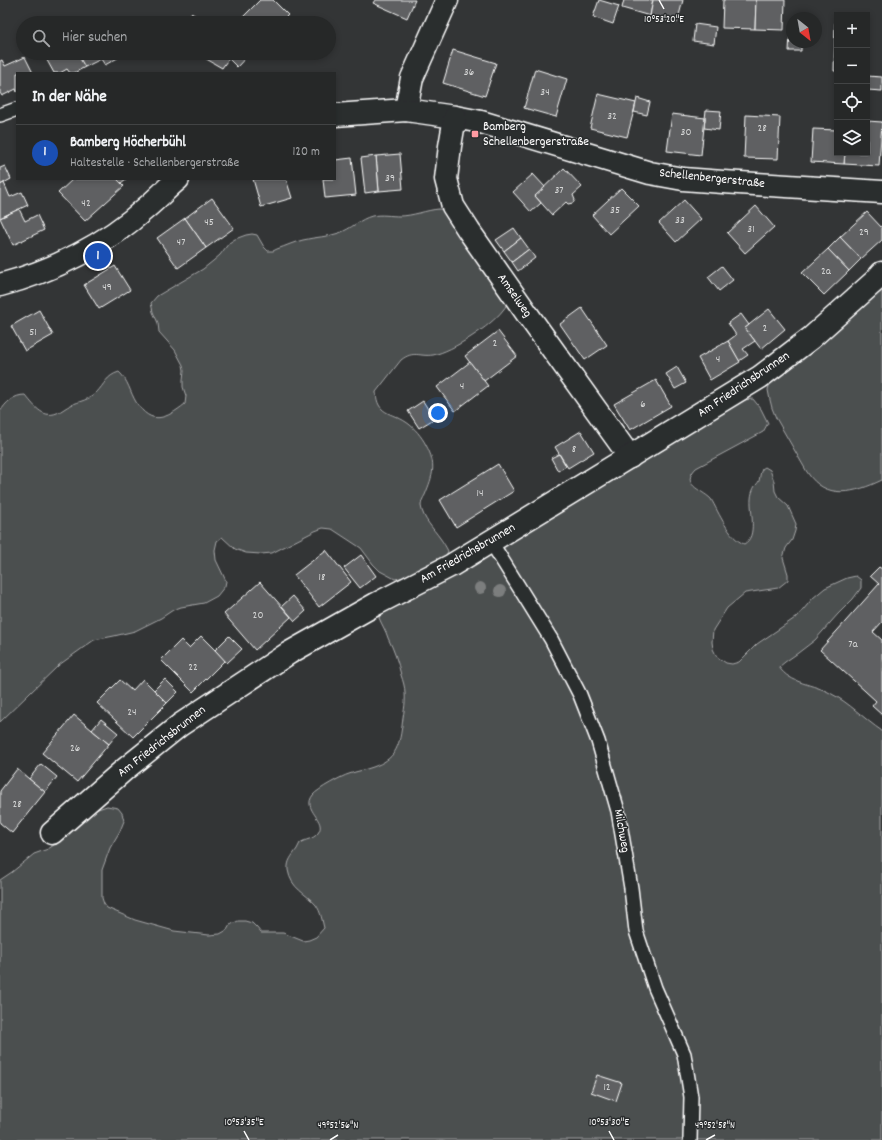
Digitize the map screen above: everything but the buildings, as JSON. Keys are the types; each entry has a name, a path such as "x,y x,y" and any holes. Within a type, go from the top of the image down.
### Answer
{"street":[{"path":"406,110 412,78 447,0"},
{"name":"Schellenbergerstraße","path":"336,115 406,110 456,117 481,122 650,172 684,179 882,192"},
{"name":"Amselweg","path":"456,117 450,146 446,179 453,206 530,318 630,457"},
{"path":"0,285 20,280 57,265 90,248 146,209 177,180"},
{"name":"Am Friedrichsbrunnen","path":"52,833 124,770 180,725 289,653 376,604 452,565 760,377 811,338 882,273"}],"lane":[{"path":"0,115 16,109"},
{"name":"Milchweg","path":"491,542 551,639 580,695 598,741 618,811 631,888 636,931 655,988 684,1054 691,1097 690,1140"}],"shaded area":[{"path":"439,209 447,210 509,299 505,308 490,323 451,349 433,355 410,355 401,360 376,392 379,405 382,409 406,422 418,432 432,458 432,476 421,506 426,519 448,551 446,556 405,577 395,579 380,571 361,548 332,529 323,528 272,553 261,554 246,553 235,549 222,537 217,541 215,550 216,560 226,581 225,586 217,596 204,603 173,610 135,631 94,640 59,665 0,722 0,412 5,405 17,396 25,395 35,407 43,413 57,413 90,397 96,393 108,378 119,372 125,379 136,402 147,415 159,418 165,416 185,404 186,396 183,387 183,365 175,350 159,332 158,323 153,312 151,303 157,296 203,269 220,255 229,243 246,235 257,235 268,251 273,251 300,241 339,233 363,219 372,216 405,216"},
{"path":"882,287 882,480 872,485 851,491 832,491 815,481 807,472 776,418 768,390 772,379"},
{"path":"753,399 761,409 768,423 763,432 696,468 690,479 694,486 711,499 729,531 744,544 751,536 752,530 751,496 753,490 759,481 762,469 765,467 770,470 774,481 775,491 778,497 788,506 796,524 792,540 786,548 783,558 788,574 788,580 778,588 745,593 727,608 713,630 713,649 717,657 726,663 732,664 739,662 757,644 798,616 813,598 825,588 847,578 856,576 861,580 861,588 853,599 815,640 779,667 789,677 824,690 837,697 882,731 882,1140 0,1140 0,880 34,854 48,849 57,843 95,810 107,806 118,808 122,813 124,821 110,848 102,870 102,898 107,908 135,920 174,931 209,935 220,934 227,930 230,925 238,921 245,921 252,923 261,933 283,933 303,941 316,937 324,928 319,910 316,905 292,882 288,870 289,861 300,843 314,837 320,828 318,819 310,805 310,800 316,792 336,780 349,774 373,767 386,760 395,752 401,734 405,705 405,688 396,656 379,618 382,611 734,403"}],"place":[{"name":"Bamberg Schellenbergerstraße","path":"475,134"},
{"name":"Bamberg Höcherbühl","path":"98,256"}]}
